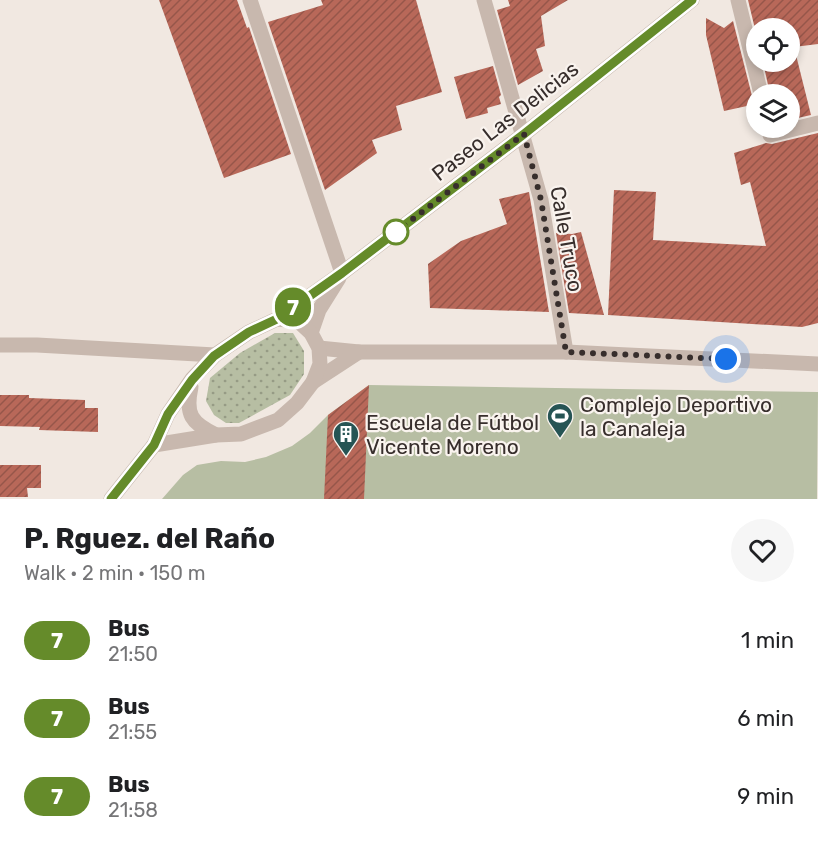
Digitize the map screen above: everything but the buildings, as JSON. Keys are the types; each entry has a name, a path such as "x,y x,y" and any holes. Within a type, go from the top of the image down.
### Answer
{"street":[{"path":"250,0 342,273"},
{"name":"Calle Truco","path":"484,0 541,200 566,352"},
{"name":"Paseo Las Delicias","path":"277,319 342,273 524,134 692,0"},
{"path":"738,0 759,84"},
{"path":"800,128 818,123"},
{"name":"Paseo Las Delicias","path":"311,333 319,310 342,273"},
{"path":"111,499 154,445 168,414 192,380 214,356 249,332 277,319 298,321 311,333 319,348 320,364 313,382 297,403 278,420 241,434 216,435 154,445"},
{"path":"0,345 37,345 214,356"},
{"path":"319,348 359,352 566,352 818,364"},
{"path":"313,382 359,352"},
{"path":"192,380 187,403 192,419 200,428 216,435"}],"green space":[{"path":"275,333 293,333 304,351 304,374 290,395 239,423 226,423 214,415 206,401 210,378 240,353"},
{"name":"Complejo Deportivo la Canaleja","path":"369,385 818,392 817,499 162,499 183,475 197,465 221,461 245,462 266,457 292,446 310,433 328,415"}],"bus line":[{"name":"7","path":"111,499 154,445 168,414 192,380 214,356 249,332 277,319 342,273 524,134 692,0"}],"place":[{"name":"Complejo Deportivo la Canaleja","path":"560,439"},
{"name":"Escuela de Fútbol Vicente Moreno","path":"346,457"}],"route":[{"path":"396,232 524,134 541,200 566,352 726,359"}]}
